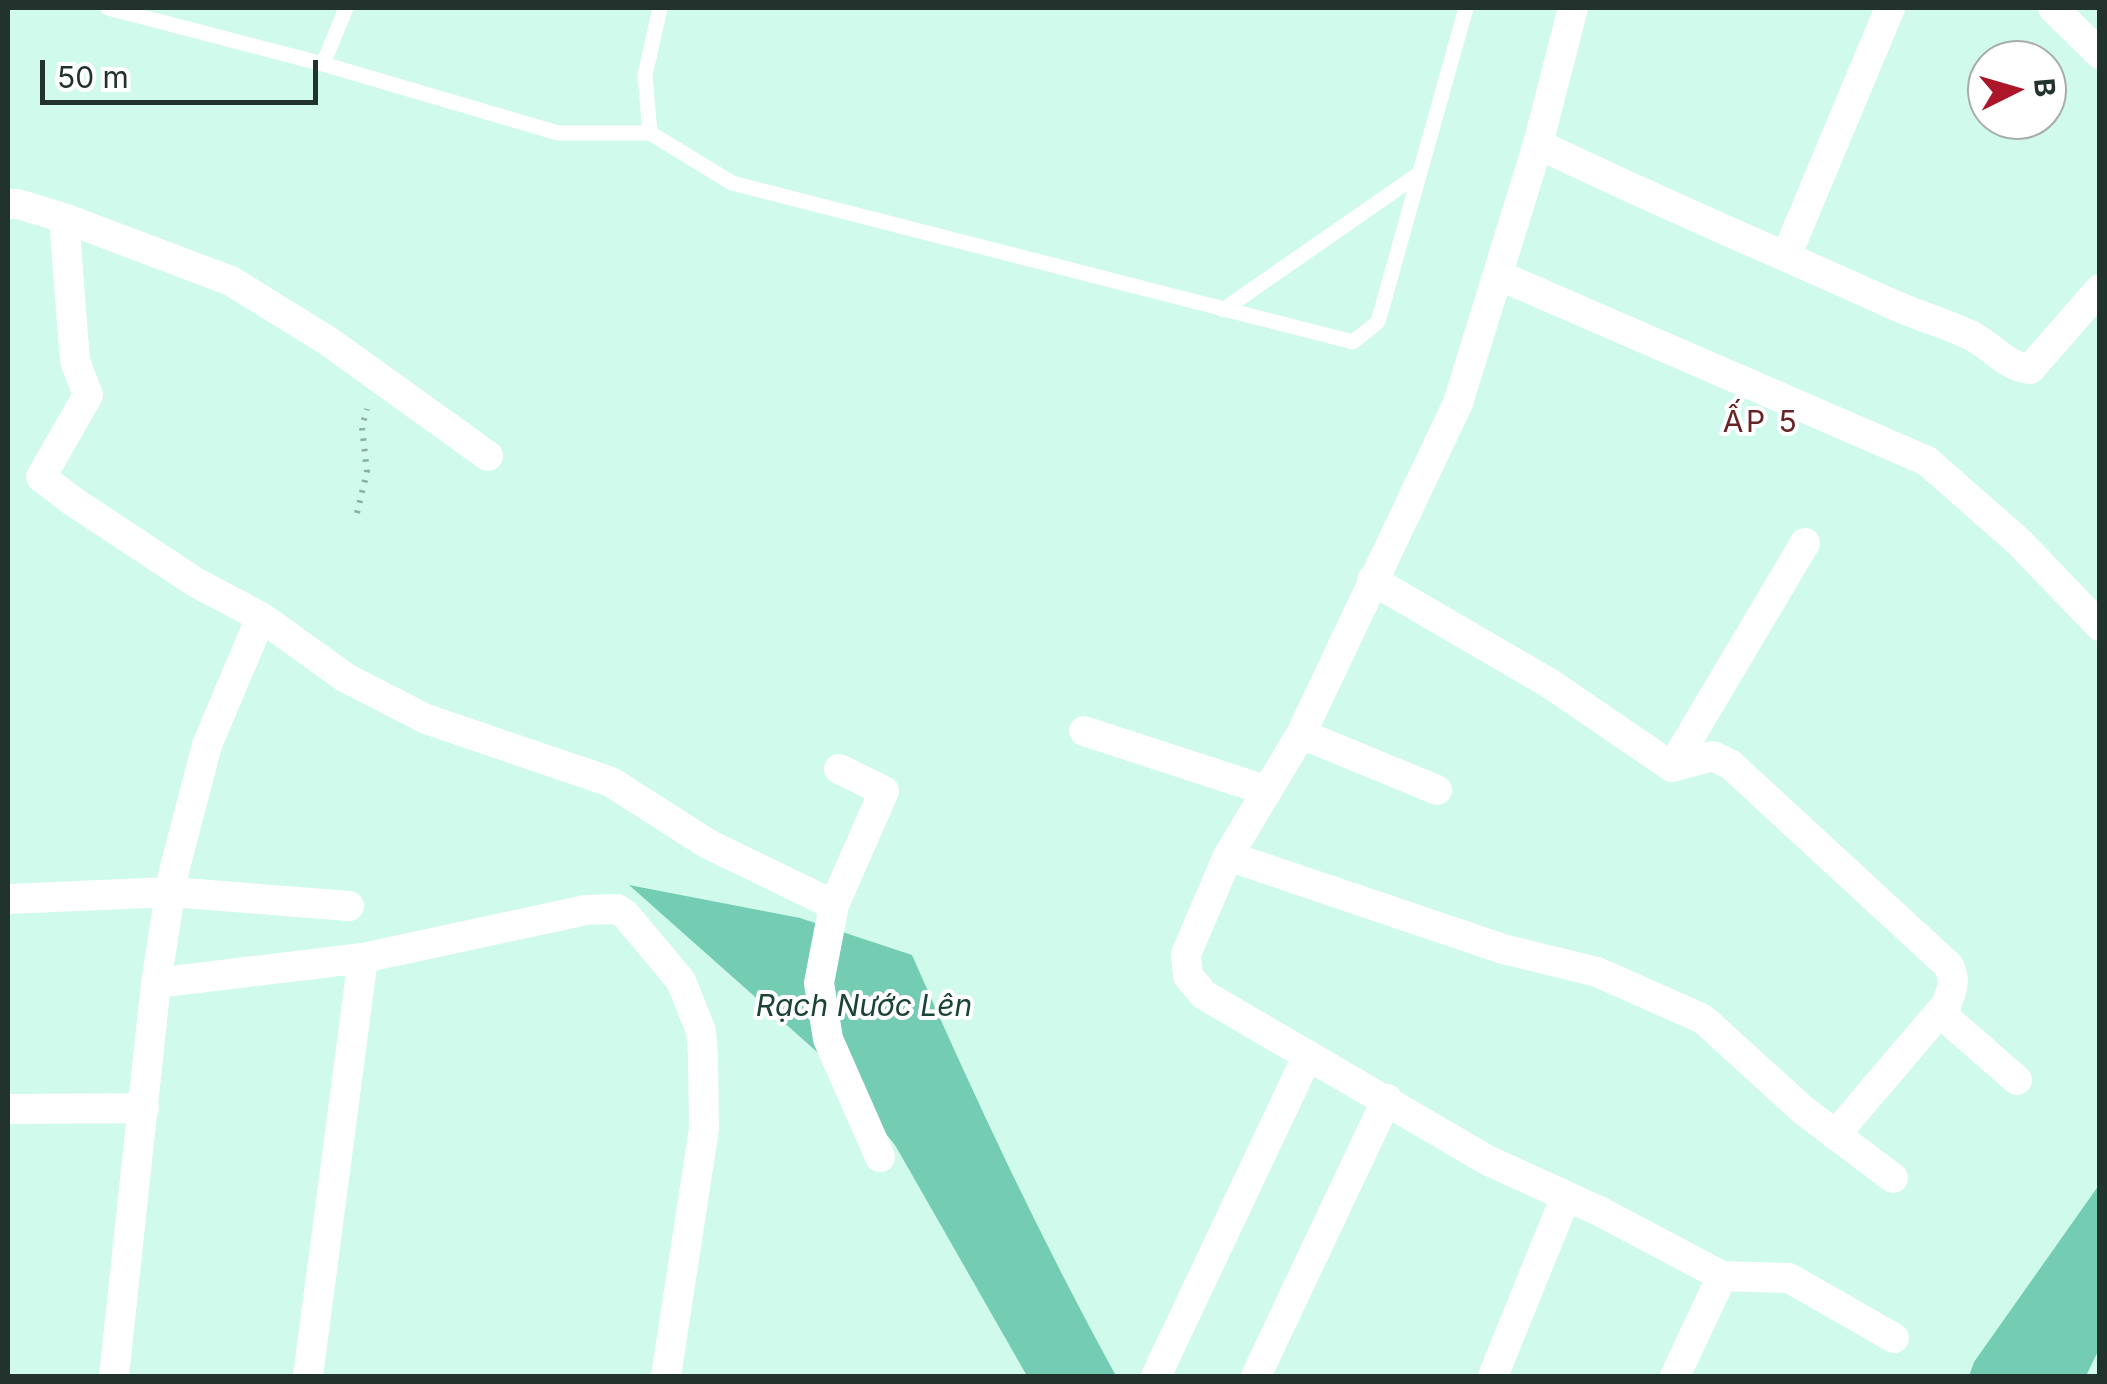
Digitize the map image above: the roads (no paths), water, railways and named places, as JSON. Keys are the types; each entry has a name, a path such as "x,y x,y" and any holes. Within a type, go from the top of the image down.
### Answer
{"street":[{"path":"1574,8 1538,144 1458,402 1301,734 1228,856 1186,954 1188,976 1204,994 1487,1160 1722,1276 1789,1278 1894,1338"},
{"path":"1787,254 1890,8"},
{"path":"2053,8 2100,54"},
{"path":"1538,144 1672,208 1974,337 2016,368 2030,370 2100,289"},
{"path":"8,204 64,218 231,281 328,340 488,456"},
{"path":"64,218 75,361 88,395 41,477 196,582 260,616 346,678 426,719 611,782 708,844 834,905"},
{"path":"1498,275 1927,461 2019,542 2100,626"},
{"path":"1672,767 1805,543"},
{"path":"1372,580 1549,683 1672,767 1713,756 1731,765 1949,966 1953,991 1944,1008 1835,1135"},
{"path":"114,1376 156,983 171,892 207,745 260,616"},
{"path":"1084,731 1265,790"},
{"path":"1301,734 1437,790"},
{"path":"839,769 884,791 834,905 819,983 828,1039 880,1157"},
{"path":"1228,856 1503,949 1597,972 1703,1020 1835,1135 1893,1178"},
{"path":"8,899 171,892 349,906"},
{"path":"156,983 363,958 586,910 617,910 625,914 681,981 700,1031 705,1106 666,1376"},
{"path":"308,1376 363,958"},
{"path":"1944,1008 1946,1019 2017,1080"},
{"path":"1156,1376 1308,1055"},
{"path":"1256,1376 1387,1099"},
{"path":"8,1109 144,1108"},
{"path":"1493,1376 1566,1196"},
{"path":"1676,1376 1722,1276"}],"lane":[{"path":"108,8 176,16 558,133 650,133 732,183 1353,342 1378,322 1466,8"},
{"path":"323,64 346,8"},
{"path":"650,133 645,75 660,8"},
{"path":"1223,310 1420,173"}],"water":[{"name":"Rạch Nước Lên","path":"629,885 800,918 912,955 1010,1168 1116,1376 1027,1376 895,1145 825,1059"},
{"path":"2099,1185 2099,1349 2086,1376 1969,1376 1974,1362"}],"district":[{"name":"ẤP 5","path":"1761,423"}]}
